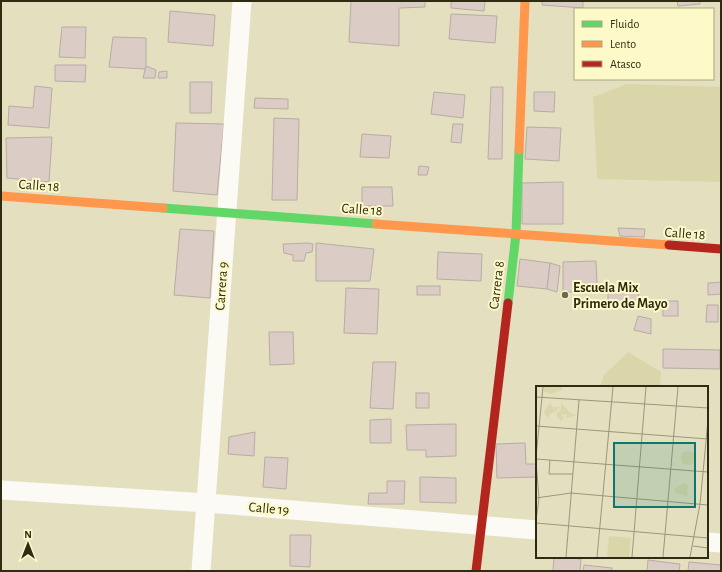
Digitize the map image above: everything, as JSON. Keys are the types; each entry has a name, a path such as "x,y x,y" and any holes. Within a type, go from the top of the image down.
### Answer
{"street":[{"name":"Carrera 9","path":"201,571 242,1"},
{"name":"Carrera 8","path":"476,571 516,234 525,1"},
{"name":"Calle 18","path":"1,196 721,250"},
{"name":"Calle 19","path":"1,490 207,503 536,530"},
{"path":"708,542 721,543"}],"shaded area":[{"path":"627,84 721,87 721,182 597,179 593,97"},
{"path":"628,352 661,372 660,386 600,386 604,375"}],"building":[{"path":"351,1 425,1 425,7 399,8 399,46 349,42"},
{"path":"451,1 485,1 484,11 451,8"},
{"path":"542,1 583,1 583,8 542,5"},
{"path":"677,1 700,1 700,4 678,6"},
{"path":"170,11 215,15 213,46 168,42"},
{"path":"451,14 497,16 495,43 449,39"},
{"path":"62,27 86,27 85,58 59,57"},
{"path":"113,37 146,38 146,69 109,67"},
{"path":"55,65 86,65 85,82 55,81"},
{"path":"146,66 156,70 155,78 143,78"},
{"path":"167,71 167,78 158,78 159,72"},
{"path":"190,82 212,82 211,113 190,113"},
{"path":"35,86 52,88 49,128 8,125 9,106 33,108"},
{"path":"491,87 503,87 502,159 488,159"},
{"path":"434,92 465,95 463,118 431,114"},
{"path":"534,92 555,92 554,112 534,111"},
{"path":"255,98 288,99 288,109 254,108"},
{"path":"274,118 299,119 297,200 272,200"},
{"path":"176,123 224,124 217,195 173,191"},
{"path":"453,124 463,124 461,143 451,142"},
{"path":"527,127 561,128 559,161 525,159"},
{"path":"362,134 391,136 389,158 360,157"},
{"path":"52,137 49,182 7,178 6,138"},
{"path":"419,166 429,167 427,175 418,175"},
{"path":"563,182 563,224 522,224 522,183"},
{"path":"362,187 392,187 393,206 362,206"},
{"path":"618,228 645,229 644,237 620,236"},
{"path":"180,229 214,231 210,298 174,295"},
{"path":"316,243 374,249 370,281 316,281"},
{"path":"283,244 313,244 312,252 306,253 304,261 293,261 293,255 284,253"},
{"path":"438,252 482,254 481,281 437,279"},
{"path":"520,259 550,263 547,289 517,286"},
{"path":"596,261 597,284 585,284 585,292 563,292 563,262"},
{"path":"550,263 560,266 557,292 547,289"},
{"path":"721,282 721,294 708,295 708,283"},
{"path":"417,286 440,286 440,295 417,295"},
{"path":"346,288 379,289 377,334 344,333"},
{"path":"608,290 639,290 638,307 608,306"},
{"path":"663,301 678,301 678,316 663,316"},
{"path":"707,305 718,305 718,322 706,322"},
{"path":"638,316 651,319 651,334 634,330"},
{"path":"269,332 293,332 294,364 270,365"},
{"path":"663,349 720,350 720,369 663,368"},
{"path":"373,362 396,362 393,409 370,408"},
{"path":"416,393 429,393 429,408 416,408"},
{"path":"391,419 391,443 370,443 370,420"},
{"path":"456,424 456,456 426,457 426,450 407,450 406,425"},
{"path":"255,432 254,456 228,454 229,437"},
{"path":"525,443 526,464 536,464 536,477 497,478 496,444"},
{"path":"265,457 288,458 286,489 263,487"},
{"path":"420,477 456,478 456,503 420,502"},
{"path":"387,481 405,481 404,504 368,504 369,493 387,493"},
{"path":"290,535 311,535 310,567 290,566"},
{"path":"554,558 581,559 580,571 553,571"},
{"path":"648,560 680,564 679,571 647,571"},
{"path":"689,562 721,565 721,571 688,571"},
{"path":"584,565 612,568 612,571 583,571"}],"traffic: fast":[{"path":"508,303 516,234 519,150"},
{"path":"163,208 376,224"}],"traffic: slow":[{"path":"519,150 525,1"},
{"path":"1,196 163,208"},
{"path":"376,224 669,245"}],"traffic: jam":[{"path":"669,245 721,249"},
{"path":"476,571 508,303"}],"place":[{"name":"Escuela Mix Primero de Mayo","path":"565,295"}]}
